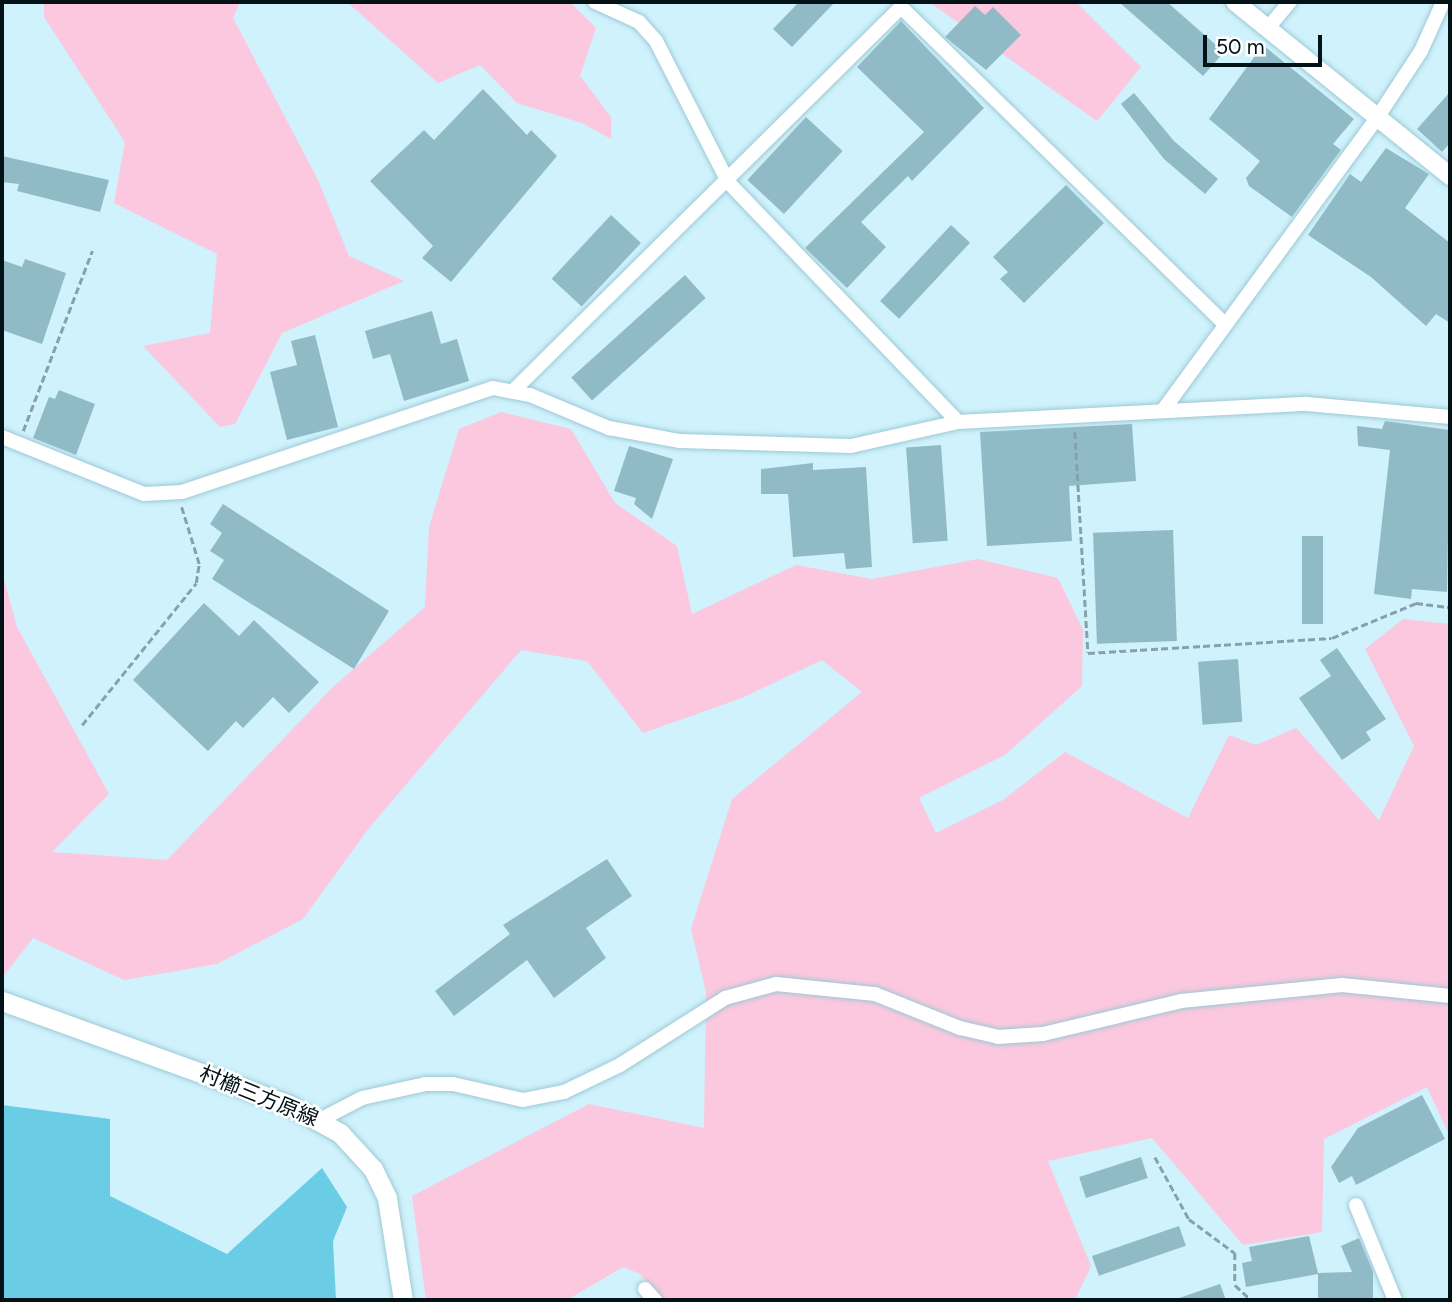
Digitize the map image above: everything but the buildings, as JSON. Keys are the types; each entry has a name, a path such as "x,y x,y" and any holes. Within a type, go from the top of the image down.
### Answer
{"main road":[{"name":"村櫛三方原線","path":"2,1001 320,1120 356,1148 387,1198 403,1300"}],"street":[{"path":"595,2 639,22 656,41 728,182 958,422"},
{"path":"1235,2 1450,176"},
{"path":"1268,28 1290,2"},
{"path":"1164,410 1377,118 1421,51 1443,2"},
{"path":"513,391 728,182 901,7 1225,324"},
{"path":"2,437 144,494 177,493 453,398 493,388 513,391 608,428 679,441 851,446 958,422 1307,404 1450,417"},
{"path":"320,1120 362,1098 426,1084 453,1084 523,1100 556,1095 620,1065 725,998 776,984 850,988 975,1034 1006,1037 1043,1034 1181,1001 1342,985 1450,996"},
{"path":"1356,1205 1395,1300"}],"path":[{"path":"19,444 92,251"},
{"path":"1074,415 1088,653 1332,639 1416,603 1450,607"},
{"path":"82,725 196,583 199,564 177,493"},
{"path":"1155,1157 1189,1219 1236,1253 1235,1285 1251,1300"}],"shaded area":[{"path":"44,2 240,2 233,18 318,180 349,256 404,281 282,333 235,424 220,427 143,346 210,333 217,254 114,203 125,142 44,17"},
{"path":"347,2 570,2 596,28 580,76 611,117 611,139 582,123 517,103 480,65 438,83"},
{"path":"929,2 1076,2 1141,67 1097,121"},
{"path":"501,412 571,429 615,503 677,546 692,614 796,565 872,579 978,559 1058,578 1083,630 1082,686 1005,755 919,798 936,833 1003,800 1065,752 1188,818 1229,735 1256,745 1296,728 1379,820 1414,746 1365,649 1403,619 1450,624 1450,1137 1427,1087 1324,1139 1322,1232 1243,1245 1152,1138 1048,1161 1091,1266 1075,1300 662,1300 640,1274 623,1267 567,1300 426,1300 412,1196 589,1104 704,1128 706,992 691,929 732,799 862,692 822,660 742,698 643,733 587,661 521,650 369,828 303,919 217,964 124,980 33,938 2,978 2,572 17,627 109,794 52,852 167,860 333,687 425,607 429,527 459,429"}],"water":[{"path":"2,1105 110,1119 110,1196 227,1254 322,1168 347,1207 333,1241 336,1300 2,1300"}]}
